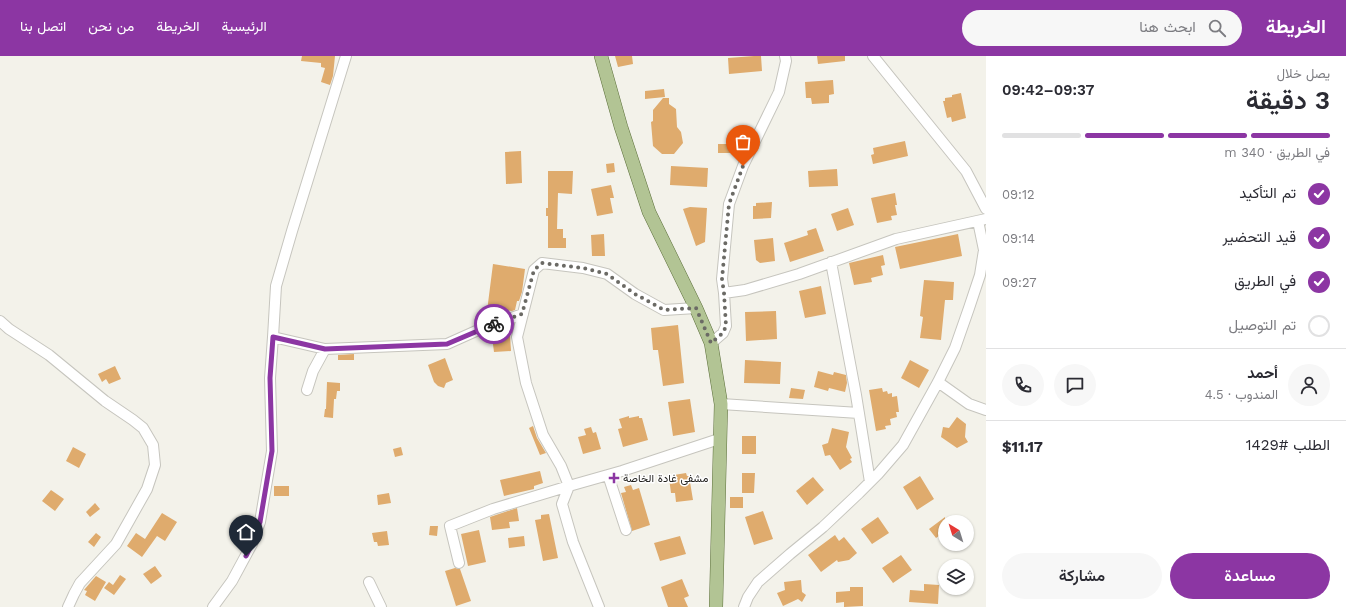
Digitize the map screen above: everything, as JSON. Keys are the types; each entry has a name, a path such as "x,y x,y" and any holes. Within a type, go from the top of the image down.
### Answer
{"main road":[{"path":"601,56 621,127 649,212 696,308 711,343 721,404 716,607"}],"street":[{"path":"213,607 232,581 252,544 260,522 272,451 270,378 276,286 346,56"},
{"path":"711,343 723,333 726,326 722,279 729,204 743,166 779,92 786,61 785,56"},
{"path":"873,56 966,171 986,209"},
{"path":"724,293 745,290 799,274 896,239 982,220 984,250 980,275 955,348 903,445 870,482 823,527 758,582 748,597 744,607"},
{"path":"830,262 859,413 870,482"},
{"path":"599,607 573,542 562,504 569,486 561,466 544,434 526,383 517,337 534,270 542,263 583,268 607,274 635,294 664,310 696,308"},
{"path":"273,337 325,349 447,344 485,327 522,314"},
{"path":"0,321 9,330 48,354 105,401 134,420 143,428 153,445 155,465 147,489 116,544 80,583 68,607"},
{"path":"307,390 312,371 325,349"},
{"path":"938,382 969,404 986,410"},
{"path":"721,404 859,413"},
{"path":"459,563 450,526 493,509 608,475 719,439"},
{"path":"608,475 626,530"},
{"path":"369,582 381,607"}],"building":[{"path":"302,56 335,56 333,76 330,85 321,82 325,68 321,67 321,63 301,61"},
{"path":"615,56 632,56 633,64 618,67"},
{"path":"761,56 762,71 729,74 728,58"},
{"path":"817,56 845,56 845,61 818,64"},
{"path":"833,80 834,94 829,95 829,103 812,104 811,98 806,98 805,82"},
{"path":"664,89 665,97 645,99 645,91"},
{"path":"961,93 966,118 952,122 951,117 947,118 943,101 945,101 945,98"},
{"path":"663,98 669,98 669,104 676,109 677,127 681,132 683,143 674,154 662,154 653,146 651,122 653,121 653,110"},
{"path":"905,141 908,156 873,164 871,155 874,154 873,148"},
{"path":"718,144 730,144 730,153 718,153"},
{"path":"521,151 522,183 506,184 505,152"},
{"path":"614,163 615,172 607,173 606,164"},
{"path":"671,166 708,168 707,187 670,185"},
{"path":"837,169 838,186 809,187 808,171"},
{"path":"548,171 573,171 572,194 558,193 557,229 563,229 563,238 566,238 566,248 548,248 548,216 546,216 546,208 548,208"},
{"path":"611,185 614,198 610,198 613,213 597,216 591,189"},
{"path":"895,193 897,215 891,216 892,220 877,223 871,198"},
{"path":"772,202 771,218 753,219 753,206 756,206 756,203"},
{"path":"690,207 707,208 705,242 696,246 683,209"},
{"path":"848,208 854,225 837,231 831,214"},
{"path":"816,228 824,251 790,262 784,243 808,235 807,231"},
{"path":"604,234 605,256 592,256 591,235"},
{"path":"958,234 962,256 900,269 895,247"},
{"path":"773,238 775,261 760,263 756,260 754,240"},
{"path":"883,255 885,265 881,266 883,275 871,278 872,282 854,285 849,263"},
{"path":"493,264 525,269 522,292 519,301 517,301 515,310 499,309 499,312 487,311"},
{"path":"924,280 954,282 953,300 945,300 941,340 920,338 923,317 920,316"},
{"path":"821,286 826,314 805,318 799,291"},
{"path":"776,311 777,339 746,341 745,312"},
{"path":"678,325 684,383 663,386 658,350 653,350 651,328"},
{"path":"510,335 511,351 494,352 492,337"},
{"path":"354,354 354,360 338,360 338,355"},
{"path":"445,358 453,380 446,383 444,388 438,386 434,382 428,365"},
{"path":"745,360 781,362 780,384 744,383"},
{"path":"910,360 929,370 919,388 901,378"},
{"path":"115,366 121,379 109,384 106,379 102,382 98,374"},
{"path":"818,371 833,375 834,372 846,375 847,383 845,392 829,388 828,391 814,387"},
{"path":"327,382 340,383 340,391 337,391 336,399 334,399 333,418 324,417 326,409"},
{"path":"791,388 805,390 803,399 789,398"},
{"path":"882,388 883,392 887,391 888,394 892,393 892,397 897,396 899,412 896,412 897,417 890,419 891,425 885,426 886,429 876,431 869,390"},
{"path":"690,399 695,432 673,436 668,402"},
{"path":"629,416 629,418 639,416 639,418 642,418 648,440 623,447 618,429 622,428 619,419"},
{"path":"957,417 966,424 965,437 968,442 957,448 941,437 943,427 949,428"},
{"path":"533,426 537,438 546,453 540,455 529,428"},
{"path":"591,427 593,433 596,432 601,449 583,454 578,437 586,435 584,429"},
{"path":"832,428 849,432 846,447 852,458 850,459 852,462 840,470 830,455 825,456 822,445 828,443"},
{"path":"742,436 756,436 756,454 742,454"},
{"path":"73,447 86,454 79,468 66,461"},
{"path":"401,447 403,455 395,457 393,449"},
{"path":"540,471 543,483 534,486 534,489 504,496 500,480"},
{"path":"686,473 687,476 689,476 693,500 676,502 675,493 671,493 669,478 674,478 674,475"},
{"path":"742,473 755,473 754,493 742,493"},
{"path":"920,476 934,499 917,510 903,487"},
{"path":"813,477 824,490 807,505 796,491"},
{"path":"631,485 633,490 639,488 650,525 632,531 621,493 626,492 624,487"},
{"path":"274,486 289,486 289,496 274,496"},
{"path":"51,490 64,499 55,511 42,501"},
{"path":"389,493 391,503 378,505 377,495"},
{"path":"730,497 743,497 743,508 730,508"},
{"path":"95,503 100,509 90,517 86,512"},
{"path":"517,508 519,521 509,522 510,528 492,530 490,517"},
{"path":"763,511 773,539 754,545 745,517"},
{"path":"162,513 177,522 165,541 157,536 142,557 127,546 136,533 145,539"},
{"path":"549,514 558,558 543,561 535,520 541,519 541,515"},
{"path":"878,517 889,533 872,544 861,529"},
{"path":"938,522 938,537 936,538 929,529"},
{"path":"430,526 438,526 437,536 429,535"},
{"path":"479,530 486,562 468,566 461,534"},
{"path":"387,531 389,545 378,546 377,542 374,542 372,533"},
{"path":"96,533 101,537 94,547 88,542"},
{"path":"835,535 839,541 844,537 857,553 849,560 838,562 837,560 821,572 808,555"},
{"path":"524,536 525,546 509,548 508,538"},
{"path":"680,536 686,554 660,561 654,543"},
{"path":"901,555 912,570 893,583 882,568"},
{"path":"155,566 162,576 151,584 143,574"},
{"path":"455,568 460,569 471,601 456,606 445,571"},
{"path":"120,575 126,579 114,595 104,588 109,582 113,585"},
{"path":"96,576 106,582 95,601 85,595 87,591 84,590"},
{"path":"682,579 689,596 684,598 688,607 668,607 661,587"},
{"path":"801,580 802,592 806,595 802,602 798,599 783,606 777,593 785,590 784,582"},
{"path":"924,584 938,585 938,604 909,602 910,590 924,591"},
{"path":"850,587 863,587 863,606 844,607 844,602 836,603 836,592 850,591"}],"way so far":[{"path":"494,324 522,314 534,270 542,263 583,268 607,274 635,294 664,310 696,308 711,343 723,333 726,326 722,279 729,204 743,166"}],"place":[{"name":"مشفى غادة الخاصة","path":"614,478"}],"route":[{"path":"246,556 260,522 272,451 270,378 273,337 325,349 447,344 494,324"}]}
